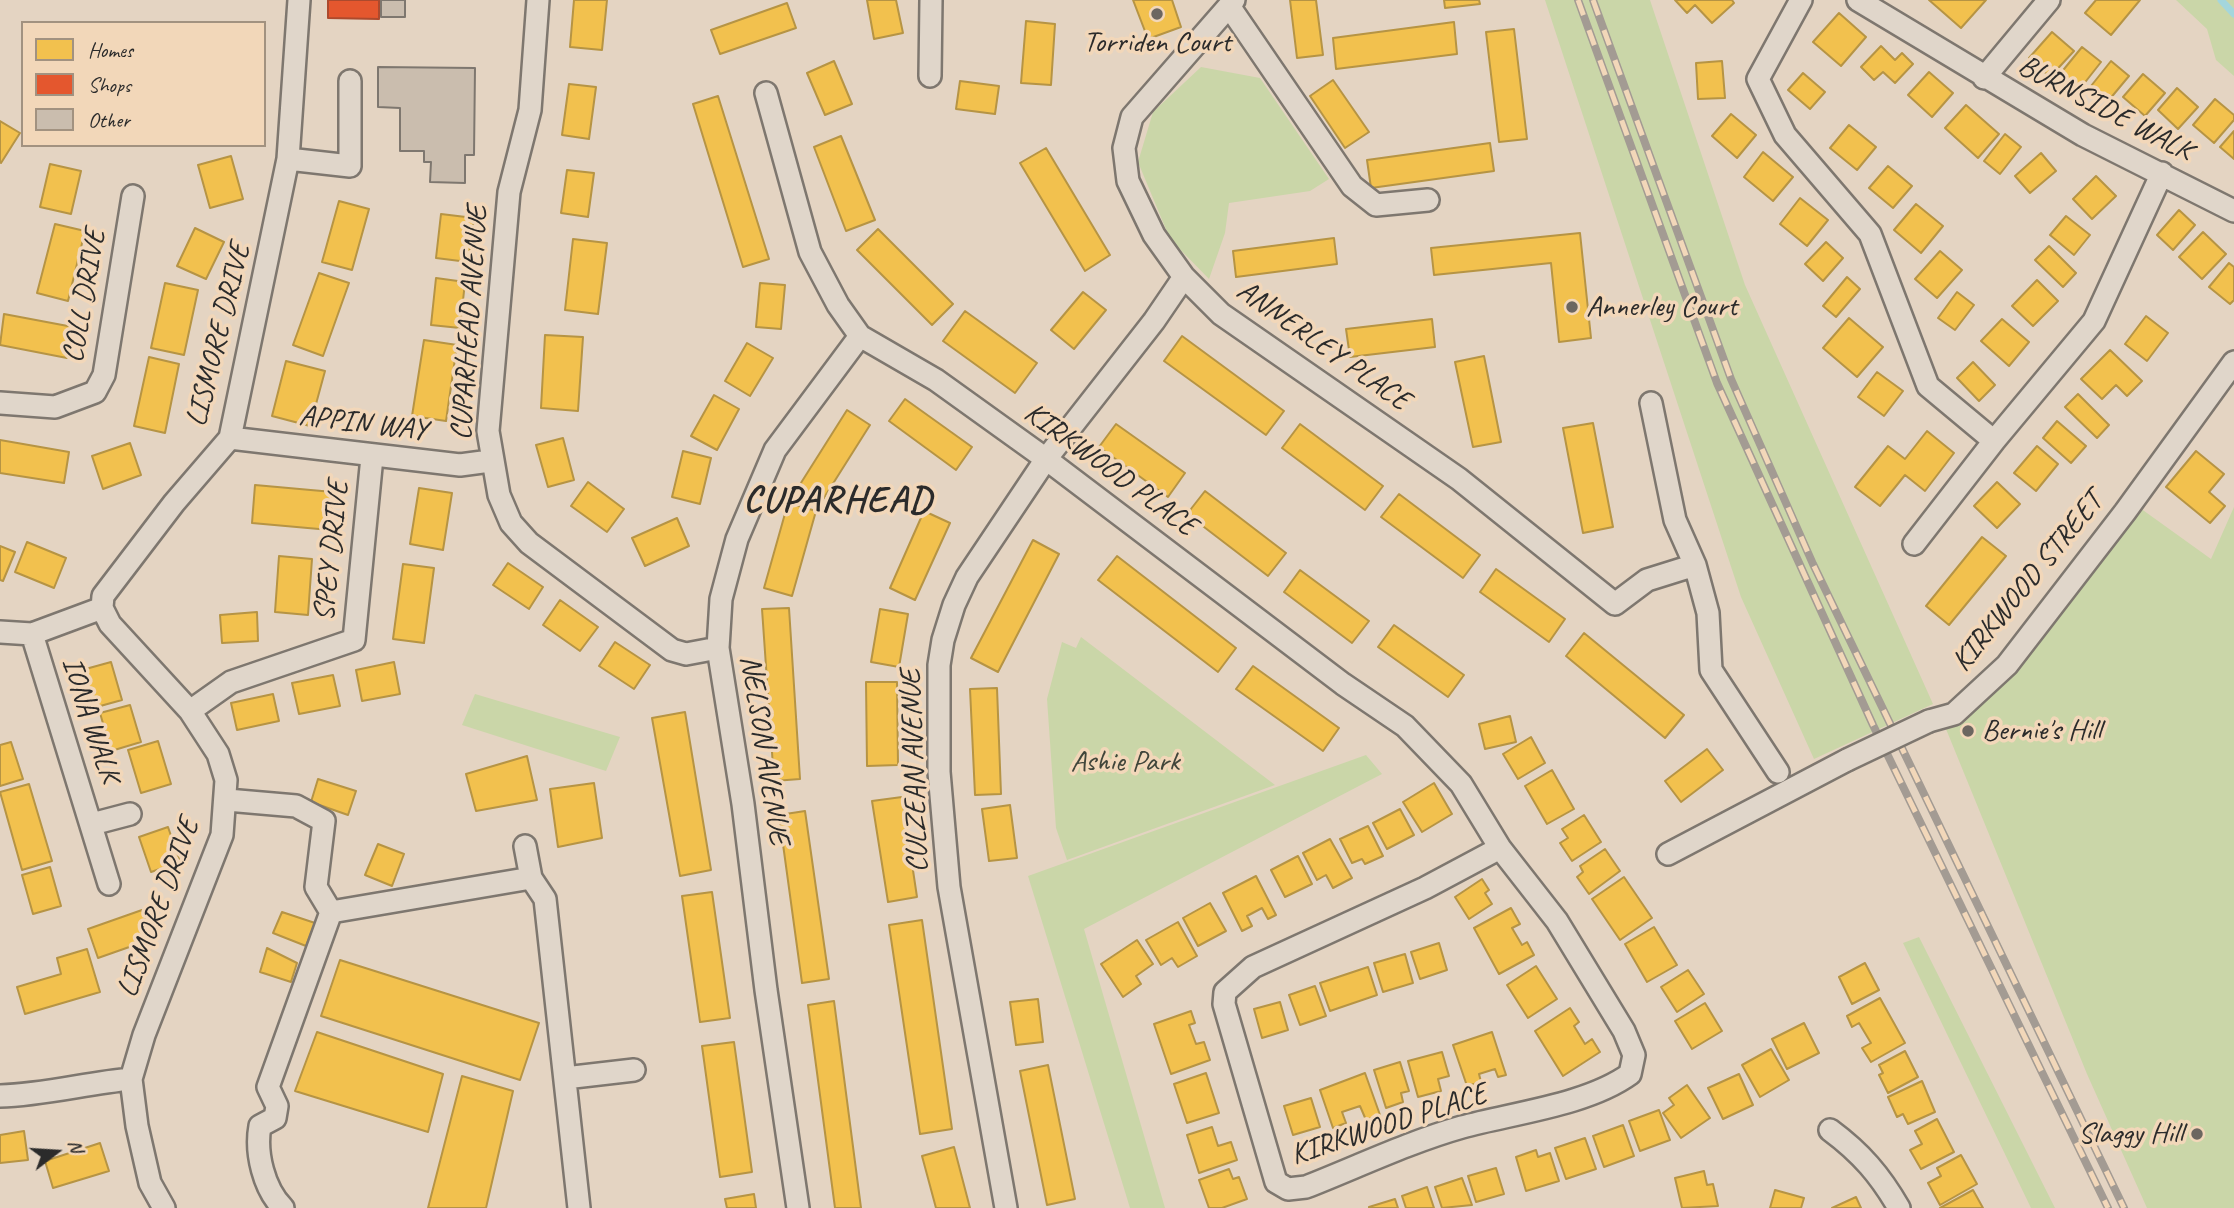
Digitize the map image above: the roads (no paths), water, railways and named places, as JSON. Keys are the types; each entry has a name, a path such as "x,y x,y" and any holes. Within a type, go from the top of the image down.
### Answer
{"street":[{"name":"LISMORE DRIVE","path":"164,1208 150,1183 137,1126 131,1079 144,1035 222,835 227,800 226,780 218,754 190,711 110,624 102,608 103,596 174,503 230,438 288,159 299,0"},
{"name":"CUPARHEAD AVENUE","path":"538,0 530,110 509,192 488,431 491,461 499,495 511,523 529,543 672,650 686,654 718,648"},
{"path":"930,76 931,0"},
{"path":"1801,0 1758,79 1785,135 1870,234 1928,386 1994,441"},
{"name":"BURNSIDE WALK","path":"1858,0 2083,135 2234,211"},
{"name":"BURNSIDE WALK","path":"1984,78 2043,2"},
{"path":"1231,3 1352,186 1376,205 1428,200"},
{"name":"ANNERLEY PLACE","path":"1231,3 1132,117 1124,148 1128,181 1154,235 1184,277 1221,314 1459,479 1615,604 1647,580 1695,565"},
{"path":"288,159 350,166 350,81"},
{"name":"KIRKWOOD PLACE","path":"766,93 810,252 838,306 860,336 936,380 1046,459 1343,684 1405,726 1461,784 1500,848 1557,921 1624,1031 1634,1055 1630,1074 1616,1084 1521,1115 1461,1127 1306,1187 1288,1189 1276,1182 1224,1004 1225,992 1235,979 1253,967 1425,888 1500,848"},
{"path":"1914,544 1994,441 2094,321 2162,173"},
{"name":"COLL DRIVE","path":"0,403 55,407 95,392 104,376 133,196"},
{"name":"CULZEAN AVENUE","path":"1006,1208 949,887 939,772 939,665 954,605 967,577 1046,459 1154,321 1184,277"},
{"name":"NELSON AVENUE","path":"799,1208 766,990 743,804 718,648 721,599 737,539 775,450 860,336"},
{"name":"KIRKWOOD STREET","path":"1668,854 1847,760 1930,720 1954,714 2007,665 2125,512 2234,362"},
{"path":"1651,403 1675,520 1695,565 1708,613 1711,670 1777,772"},
{"name":"APPIN WAY","path":"230,438 372,457 460,465 491,461"},
{"name":"SPEY DRIVE","path":"190,711 231,682 354,640 372,457"},
{"path":"0,632 32,634 102,608"},
{"name":"IONA WALK","path":"32,634 109,884"},
{"path":"227,800 296,806 324,821 316,887 331,912"},
{"name":"IONA WALK","path":"92,824 130,814"},
{"path":"525,846 531,878 545,899 579,1208"},
{"path":"331,912 531,878"},
{"path":"283,1208 269,1194 257,1141 260,1126 275,1118 277,1106 268,1087 331,912"},
{"path":"565,1078 634,1070"},
{"path":"0,1096 30,1095 79,1084 131,1079"},
{"path":"1830,1130 1878,1172 1899,1208"}],"waterway":[{"path":"2221,0 2234,14"}],"railway":[{"path":"1578,0 1717,383 1873,725 2108,1208"},
{"path":"1593,0 1731,379 1813,564 2124,1208"}],"place":[{"name":"Torriden Court","path":"1157,14"},
{"name":"Annerley Court","path":"1572,307"},
{"name":"Bernie's Hill","path":"1968,731"},
{"name":"Slaggy Hill","path":"2197,1134"}],"district":[{"name":"CUPARHEAD","path":"838,501"}],"park label":[{"name":"Ashie Park","path":"1125,762"}]}
